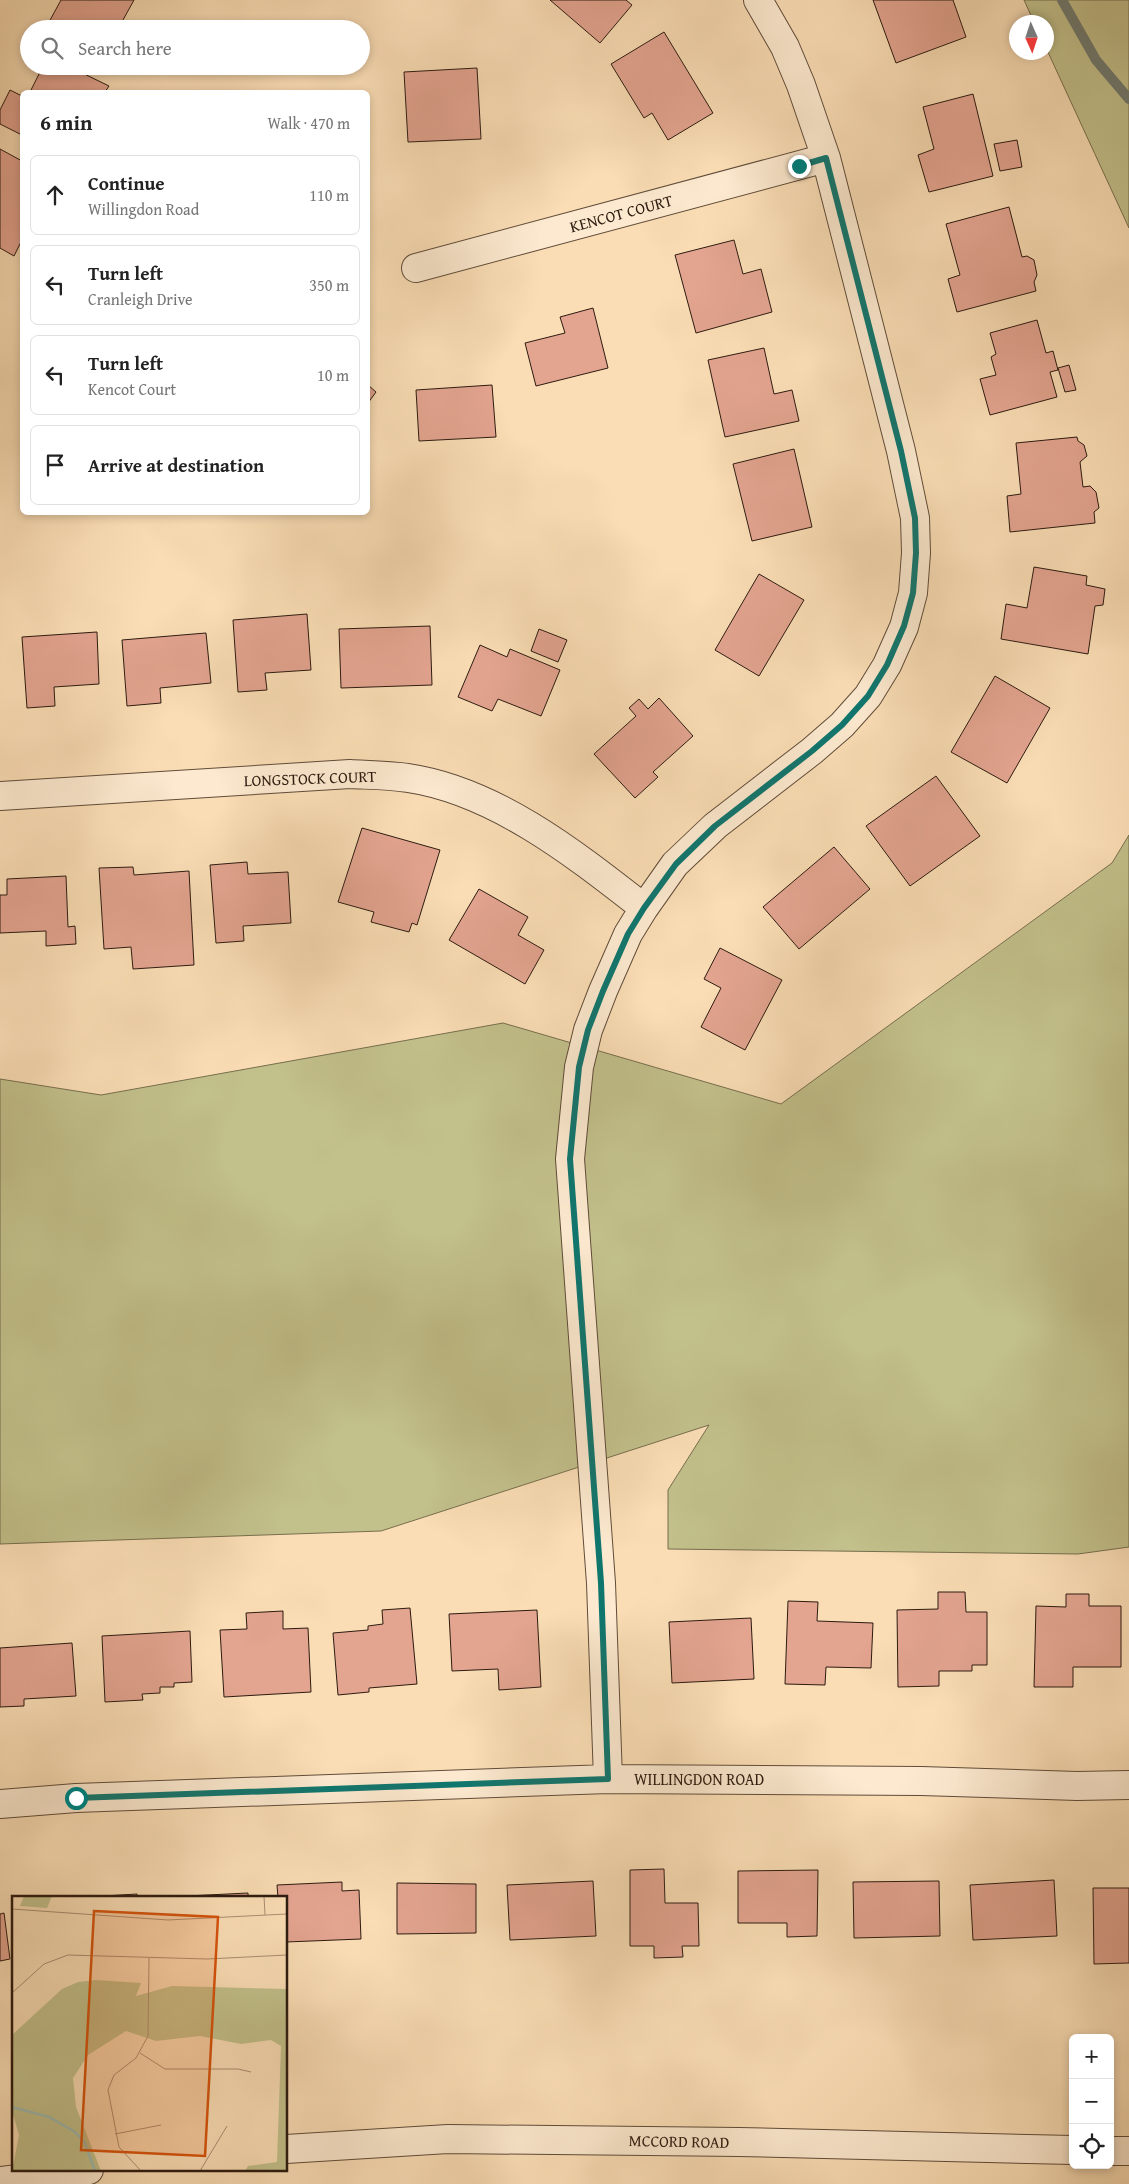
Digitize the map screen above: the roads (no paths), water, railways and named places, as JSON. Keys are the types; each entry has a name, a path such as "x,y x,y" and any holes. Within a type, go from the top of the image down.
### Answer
{"street":[{"path":"608,1779 601,1583 570,1159 579,1067 588,1030 628,934 644,908 676,864 715,826 812,751 842,725 868,696 887,665 904,626 913,593 916,553 915,518 901,451 826,158 792,62 758,0"},
{"name":"KENCOT COURT","path":"416,268 826,158"},
{"name":"LONGSTOCK COURT","path":"0,796 350,774 409,778 485,801 516,818 589,864 644,908"},
{"name":"WILLINGDON ROAD","path":"0,1804 76,1798 608,1779 921,1781 1129,1786"},
{"name":"MCCORD ROAD","path":"288,2149 448,2139 739,2142 1069,2150"},
{"path":"1114,2151 1129,2151"},
{"path":"0,2181 73,2172"}],"waterway":[{"path":"1062,0 1096,60 1129,99"}]}
